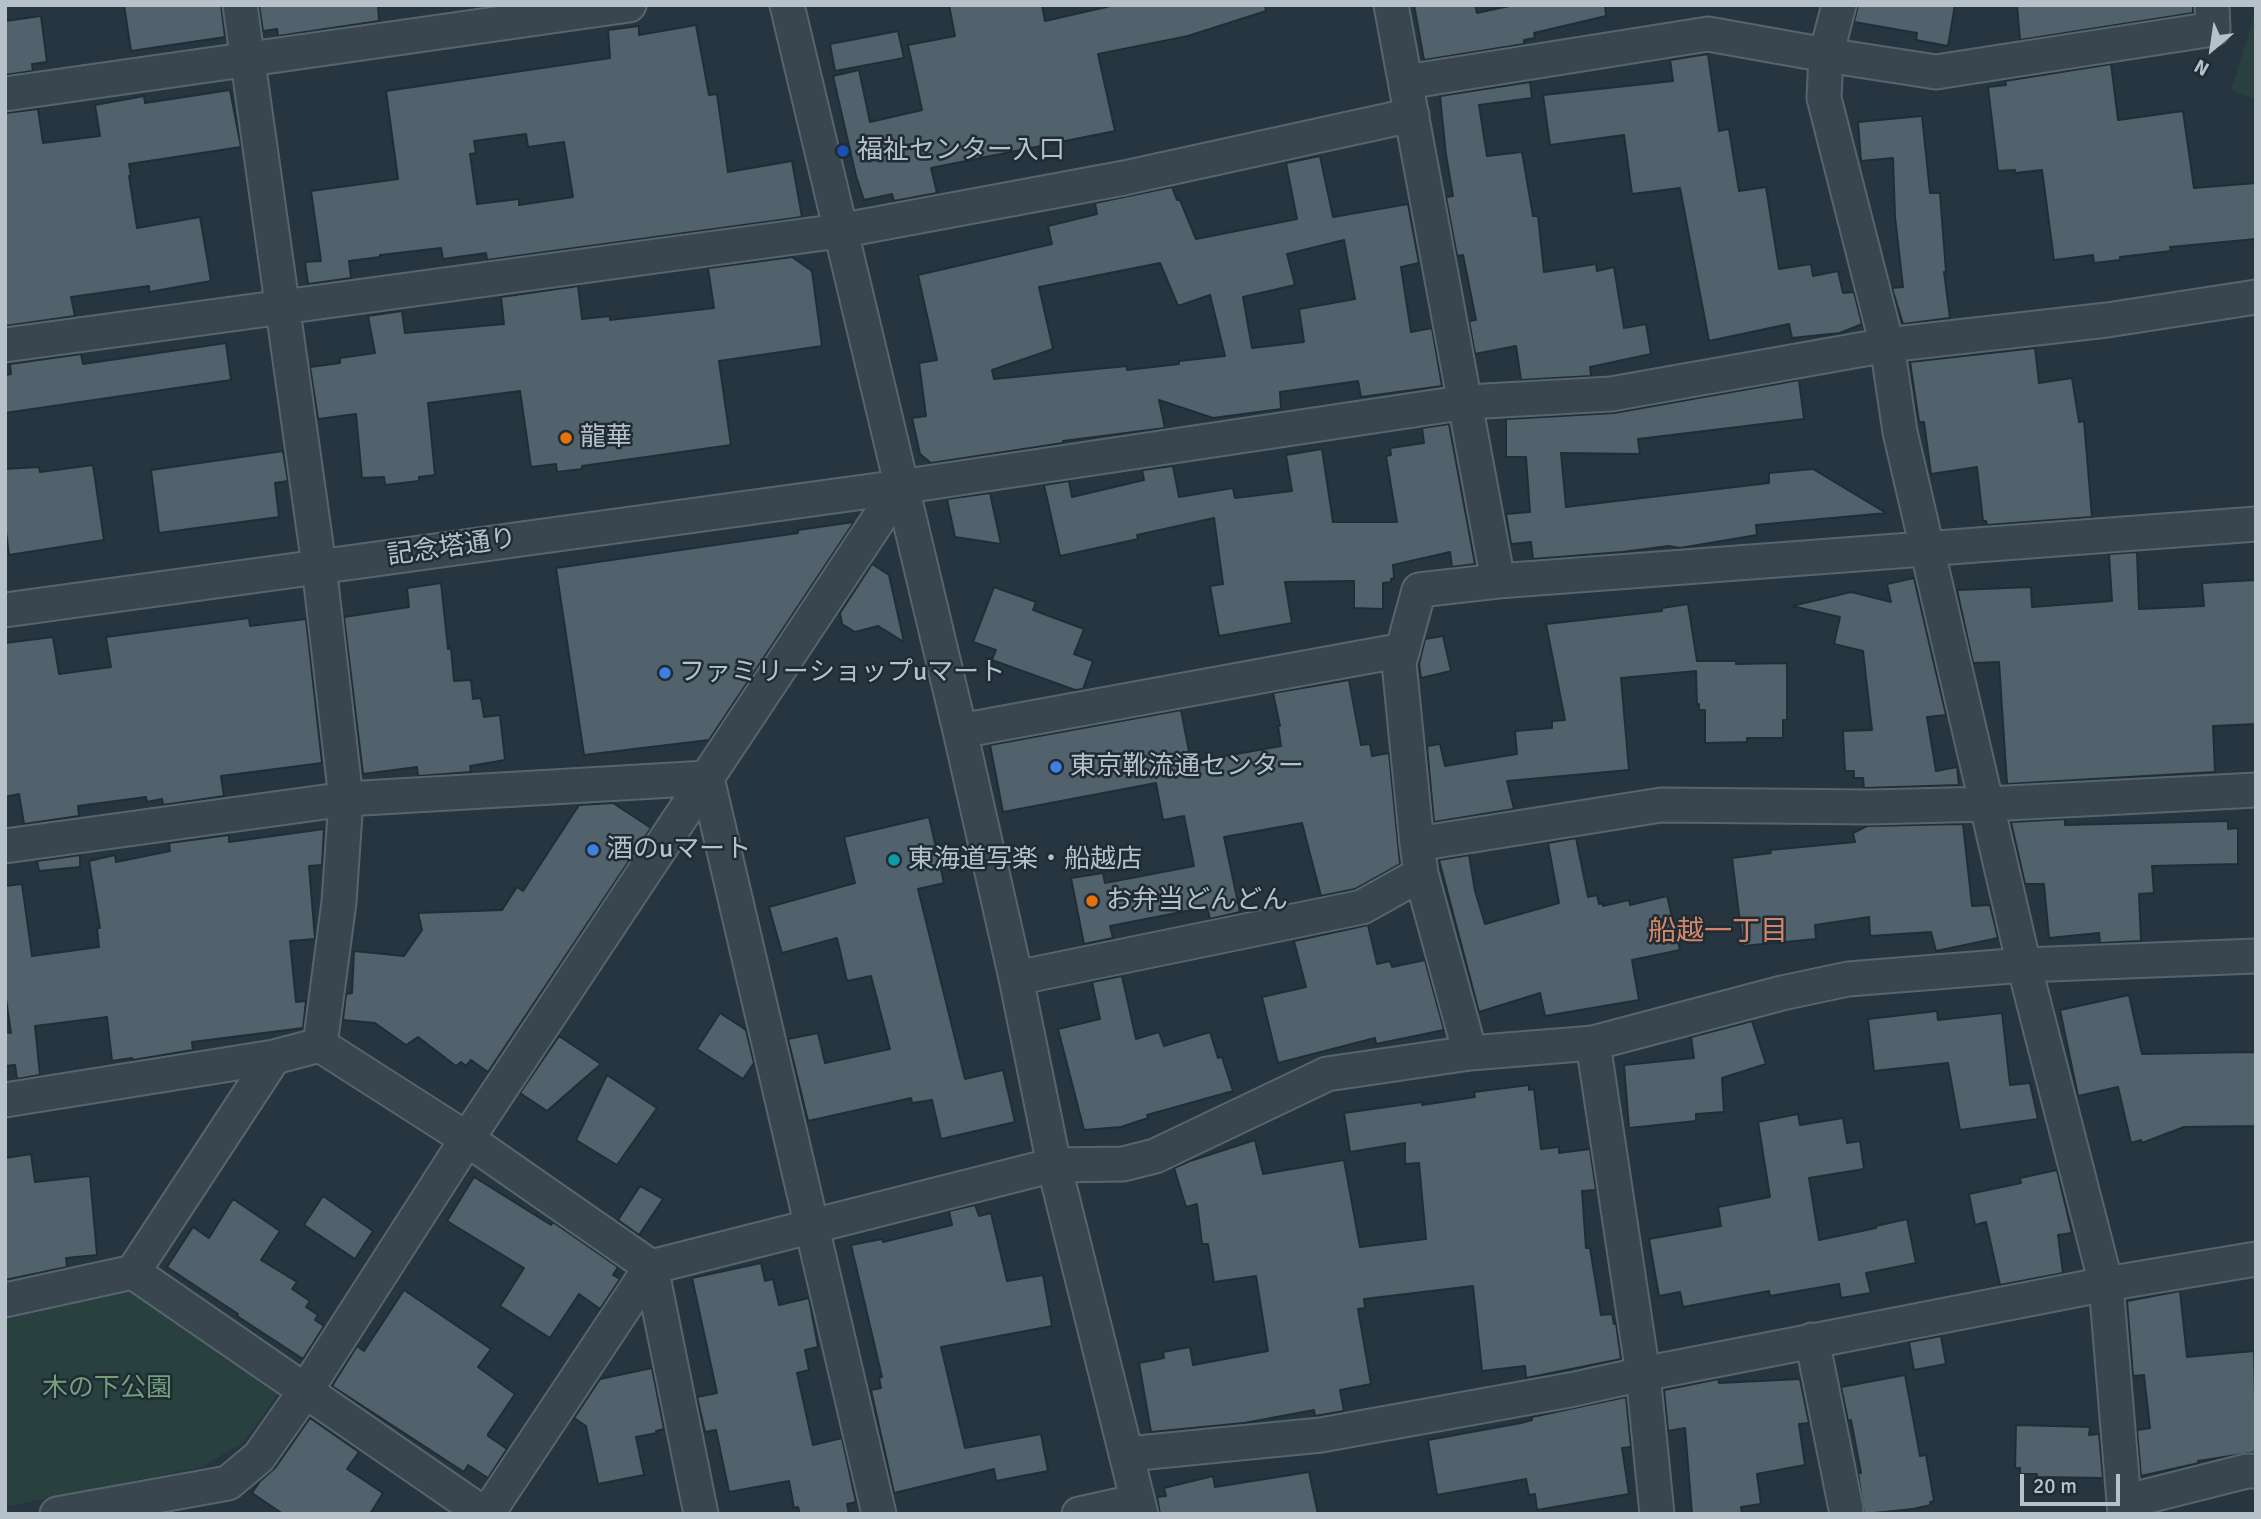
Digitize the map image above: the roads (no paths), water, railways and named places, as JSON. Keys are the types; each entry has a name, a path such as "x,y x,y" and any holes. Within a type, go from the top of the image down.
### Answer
{"street":[{"path":"240,5 318,566 346,799 339,902 320,1045"},
{"path":"5,94 629,5"},
{"path":"787,5 960,731 1016,978 1054,1165 1140,1507 1079,1514"},
{"path":"1391,5 1499,581"},
{"path":"1839,5 1826,55 1824,97 1887,345 1900,432 2024,965 2106,1284 2124,1508 2247,1471 2256,1471"},
{"path":"1406,82 1708,33 1936,72 2213,29 2213,5"},
{"path":"5,345 839,231 1124,178 1412,115"},
{"name":"記念塔通り","path":"5,610 900,487 1466,402 1611,394 1887,345 2107,320 2256,297"},
{"path":"57,1514 108,1509 228,1483 259,1457 306,1390 467,1139 900,487"},
{"path":"1470,1053 1419,859 1399,663 1419,590 1499,581 2256,524"},
{"path":"960,731 1403,650"},
{"path":"5,846 346,799 707,778"},
{"path":"707,778 878,1514"},
{"path":"1016,978 1362,907 1419,859 1661,806 1871,807 1988,804 2256,790"},
{"path":"133,1272 486,1514 651,1267 1054,1165 1123,1164 1155,1156 1327,1074 1470,1053 1593,1043 1782,993 1848,979 2024,965 2256,957"},
{"path":"1593,1043 1643,1374 1657,1514"},
{"path":"5,1100 274,1057 320,1045 467,1139 651,1267 701,1514"},
{"path":"5,1300 133,1272 274,1057"},
{"path":"1128,1454 1321,1435 1570,1390 1812,1340 2106,1284 2256,1259"},
{"path":"1812,1340 1846,1509"}],"place":[{"name":"福祉センター入口","path":"843,151"},
{"name":"龍華","path":"566,438"},
{"name":"ファミリーショップuマート","path":"665,673"},
{"name":"東京靴流通センター","path":"1056,767"},
{"name":"酒のuマート","path":"593,850"},
{"name":"東海道写楽・船越店","path":"894,860"},
{"name":"お弁当どんどん","path":"1092,901"}],"district":[{"name":"船越一丁目","path":"1718,933"}],"park label":[{"name":"木の下公園","path":"107,1389"}]}
